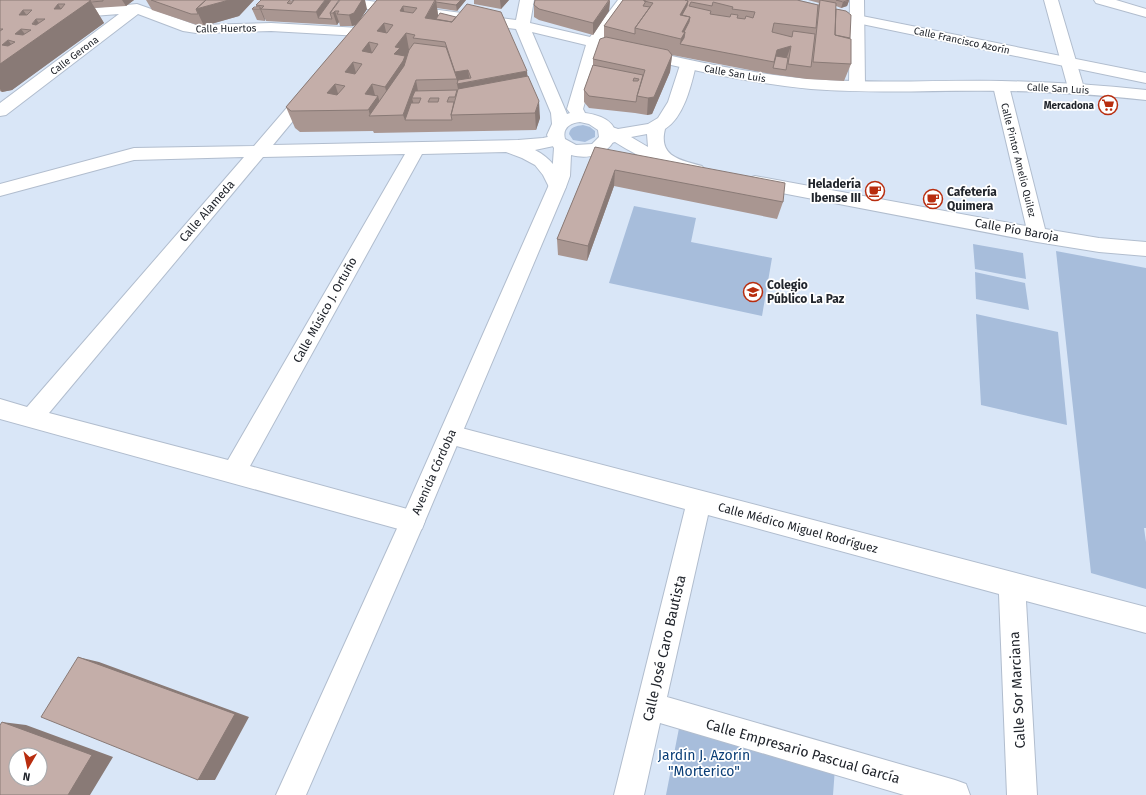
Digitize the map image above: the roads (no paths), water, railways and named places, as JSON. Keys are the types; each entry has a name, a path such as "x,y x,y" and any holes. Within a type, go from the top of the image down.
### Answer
{"street":[{"name":"Calle San Luis","path":"330,0 522,25 688,65 783,81 857,86 1001,86 1076,88 1146,95"},
{"path":"522,25 527,0"},
{"path":"580,117 575,109 594,42 625,0"},
{"name":"Calle Francisco Azorín","path":"778,0 857,19 1146,78"},
{"path":"857,0 857,86"},
{"path":"1051,0 1076,88"},
{"path":"1102,0 1146,13"},
{"name":"Calle Huertos","path":"54,14 142,4 188,28 213,30 278,27 360,32"},
{"name":"Calle Gerona","path":"3,105 142,4"},
{"path":"345,50 384,6"},
{"path":"240,28 255,11"},
{"name":"Avenida Córdoba","path":"291,795 413,521 559,181 564,153 560,137 559,113 522,25"},
{"path":"486,147 519,150 535,157 548,167 559,181 573,161 587,151 601,146 610,134 657,126 666,120 671,112 688,65"},
{"name":"Calle Alameda","path":"32,417 319,80"},
{"name":"Calle Pintor Amelio Quilez","path":"1001,86 1037,234"},
{"path":"0,190 134,154 486,147 543,144 560,137 571,118 580,117 597,120 606,126 610,134 641,151 668,162 714,174"},
{"path":"657,126 654,133 656,147 668,162"},
{"path":"560,137 570,149 587,151"},
{"name":"Calle Músico J. Ortuño","path":"234,472 416,148"},
{"name":"Calle Pío Baroja","path":"736,179 1099,245 1146,249"},
{"path":"0,408 413,521"},
{"name":"Calle Médico Miguel Rodríguez","path":"450,435 1146,620"},
{"name":"Calle José Caro Bautista","path":"629,795 699,502"},
{"name":"Calle Sor Marciana","path":"1012,585 1022,795"},
{"name":"Calle Empresario Pascual García","path":"650,706 955,795"}],"place":[{"name":"Mercadona","path":"1108,105"},
{"name":"Heladería Ibense III","path":"875,191"},
{"name":"Cafetería Quimera","path":"933,199"},
{"name":"Colegio Público La Paz","path":"753,292"}],"park label":[{"name":"Jardín J. Azorín \"Morterico\"","path":"704,764"}]}
